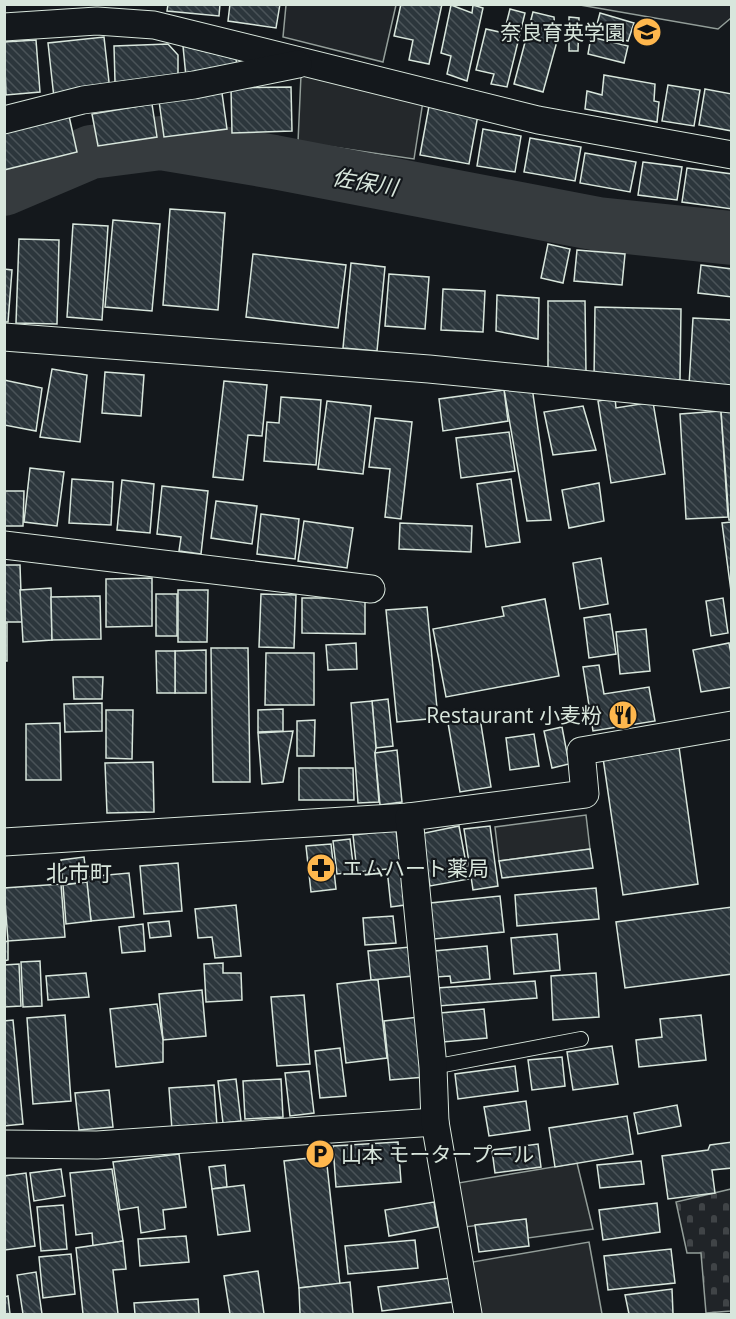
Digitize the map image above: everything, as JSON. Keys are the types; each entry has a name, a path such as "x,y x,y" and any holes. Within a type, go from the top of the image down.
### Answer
{"street":[{"path":"4,27 96,13 307,62 538,120 732,155"},
{"path":"4,120 82,100 194,85 307,62"},
{"path":"4,337 429,369 732,399"},
{"path":"4,545 371,589"},
{"path":"4,842 409,817 585,794 581,751 732,725"},
{"path":"409,817 433,1067 435,1122 468,1314"},
{"path":"4,1144 97,1145 435,1122"}],"lane":[{"path":"433,1067 581,1039"}],"green space":[{"path":"286,5 396,5 383,62 283,37"},
{"path":"580,5 731,5 731,18 718,29"},
{"path":"731,1189 731,1311 706,1313 701,1253 687,1253 676,1202"}],"shaded area":[{"path":"301,75 423,101 414,159 298,142"},
{"path":"586,815 590,849 499,861 495,827"},
{"path":"577,1163 593,1229 528,1238 526,1219 465,1227 458,1183"},
{"path":"589,1242 602,1314 476,1314 467,1263"}],"building":[{"path":"168,4 220,4 219,16 167,11"},
{"path":"230,4 280,4 276,28 228,21"},
{"path":"401,4 442,4 429,64 409,60 413,40 394,36"},
{"path":"451,5 472,13 473,5 483,8 467,81 447,74 451,56 441,53"},
{"path":"510,9 525,13 507,87 491,84 494,74 476,70 486,29 504,33"},
{"path":"533,12 554,17 556,45 543,92 514,84"},
{"path":"600,13 634,23 628,41 595,32"},
{"path":"569,17 579,18 578,51 569,51"},
{"path":"104,37 110,91 54,98 48,43"},
{"path":"591,37 628,46 624,63 588,54"},
{"path":"36,40 40,92 6,95 4,42"},
{"path":"168,44 178,55 178,73 170,80 115,82 114,46"},
{"path":"183,46 236,59 238,72 186,77"},
{"path":"604,75 655,84 654,101 659,102 657,122 585,109 587,91 602,95"},
{"path":"668,85 700,90 694,126 662,121"},
{"path":"291,87 292,131 232,133 231,88"},
{"path":"705,89 732,94 732,131 699,125"},
{"path":"222,93 227,129 164,137 159,101"},
{"path":"152,104 157,137 98,146 92,114"},
{"path":"429,106 478,115 469,164 420,155"},
{"path":"69,116 77,152 4,170 4,132"},
{"path":"483,129 521,136 515,172 477,166"},
{"path":"530,138 581,147 575,181 524,172"},
{"path":"585,153 636,162 630,192 580,183"},
{"path":"643,162 682,167 677,200 638,195"},
{"path":"687,168 732,174 732,209 682,202"},
{"path":"170,209 225,213 218,310 163,305"},
{"path":"113,220 160,224 152,311 105,307"},
{"path":"73,224 108,226 102,320 67,317"},
{"path":"19,239 59,240 57,324 16,323"},
{"path":"548,244 570,249 563,283 541,278"},
{"path":"577,250 625,254 622,285 574,281"},
{"path":"253,254 346,265 338,328 246,317"},
{"path":"351,263 385,267 377,351 343,348"},
{"path":"701,265 732,269 732,297 698,293"},
{"path":"4,269 12,270 8,322 4,322"},
{"path":"389,274 429,277 425,329 385,326"},
{"path":"443,289 485,291 483,332 441,330"},
{"path":"497,295 539,298 538,339 496,331"},
{"path":"548,301 585,301 586,373 548,373"},
{"path":"595,307 681,309 680,380 594,379"},
{"path":"693,318 732,320 732,387 689,385"},
{"path":"52,369 87,375 80,442 40,437"},
{"path":"105,372 144,375 141,416 102,413"},
{"path":"4,380 42,388 36,431 4,425"},
{"path":"224,381 267,385 262,436 248,435 243,480 213,477"},
{"path":"532,387 551,520 527,521 504,390"},
{"path":"504,390 508,421 443,431 439,399"},
{"path":"281,397 321,400 316,465 264,461 267,422 279,423"},
{"path":"615,398 616,408 653,402 665,474 611,483 598,401"},
{"path":"327,401 371,406 363,474 318,469"},
{"path":"583,406 596,450 553,455 544,412"},
{"path":"721,411 728,517 686,519 680,414"},
{"path":"721,411 732,411 732,520 729,520"},
{"path":"375,418 412,422 401,519 385,517 390,469 369,467"},
{"path":"509,432 515,471 461,478 456,438"},
{"path":"30,468 64,472 57,526 24,522"},
{"path":"72,479 113,482 111,525 69,523"},
{"path":"511,479 520,542 486,547 477,484"},
{"path":"122,480 154,484 150,533 117,530"},
{"path":"599,483 604,521 569,528 562,490"},
{"path":"162,486 208,491 201,554 179,551 181,537 157,534"},
{"path":"4,491 24,491 23,526 4,526"},
{"path":"216,501 257,506 252,544 211,538"},
{"path":"261,514 299,519 295,559 257,554"},
{"path":"304,521 353,528 347,568 298,561"},
{"path":"731,522 732,524 732,599 722,523"},
{"path":"400,523 472,526 471,552 399,549"},
{"path":"601,558 608,604 580,609 573,563"},
{"path":"4,565 20,565 22,622 4,622"},
{"path":"152,578 152,626 106,627 106,579"},
{"path":"51,588 52,640 23,642 20,590"},
{"path":"178,590 208,590 207,642 178,642"},
{"path":"156,594 177,594 177,636 156,636"},
{"path":"261,594 296,595 294,648 259,647"},
{"path":"100,596 101,639 52,640 51,597"},
{"path":"302,598 365,598 365,634 302,633"},
{"path":"723,598 728,633 711,636 706,601"},
{"path":"545,599 559,676 446,697 433,629 504,616 502,607"},
{"path":"427,607 438,718 397,722 386,610"},
{"path":"610,614 616,654 589,658 584,618"},
{"path":"4,623 7,623 7,661 4,661"},
{"path":"646,629 650,671 620,674 616,632"},
{"path":"356,643 357,669 328,670 326,645"},
{"path":"729,643 732,659 732,687 701,692 693,650"},
{"path":"211,648 248,648 250,782 213,782"},
{"path":"206,650 206,693 175,693 175,651"},
{"path":"156,651 175,651 175,693 157,693"},
{"path":"266,653 314,653 314,705 265,705"},
{"path":"599,665 604,694 649,687 655,721 593,731 583,667"},
{"path":"73,677 103,677 102,699 74,699"},
{"path":"388,699 393,746 376,748 372,701"},
{"path":"372,701 379,802 358,803 351,703"},
{"path":"102,703 102,731 65,732 64,704"},
{"path":"283,709 283,731 258,732 258,710"},
{"path":"106,710 133,710 132,759 106,758"},
{"path":"480,718 491,787 460,792 448,723"},
{"path":"315,720 314,756 297,756 297,721"},
{"path":"60,723 61,780 26,780 26,724"},
{"path":"562,727 569,764 552,768 544,731"},
{"path":"293,731 283,782 262,784 258,733"},
{"path":"534,734 539,766 510,770 506,738"},
{"path":"679,747 698,884 623,895 603,758"},
{"path":"397,750 402,802 380,805 375,753"},
{"path":"153,762 154,812 107,813 105,763"},
{"path":"299,768 353,768 354,800 299,800"},
{"path":"459,826 469,879 430,886 420,834"},
{"path":"490,826 498,886 473,890 464,829"},
{"path":"396,830 405,905 391,907 387,869 357,872 353,835"},
{"path":"350,839 354,872 337,874 333,841"},
{"name":"エムハート薬局","path":"331,844 336,889 311,892 306,846"},
{"path":"590,849 593,868 502,878 499,861"},
{"path":"84,857 87,882 63,885 61,860"},
{"path":"178,863 182,911 144,914 140,866"},
{"path":"129,873 134,917 91,921 86,877"},
{"path":"87,882 91,921 66,924 63,885"},
{"path":"61,884 65,937 8,941 4,888"},
{"path":"596,888 599,919 517,926 515,895"},
{"path":"500,896 504,932 434,939 430,903"},
{"path":"236,905 241,956 215,958 212,937 198,938 195,909"},
{"path":"732,907 732,974 625,988 616,922"},
{"path":"393,916 396,943 365,945 363,918"},
{"path":"169,921 171,936 150,938 148,923"},
{"path":"143,924 145,951 122,953 119,927"},
{"path":"557,934 560,970 514,974 511,938"},
{"path":"8,941 8,960 4,961 4,942"},
{"path":"487,946 490,979 451,983 450,976 436,977 434,951"},
{"path":"410,947 413,976 371,980 368,951"},
{"path":"40,961 42,1006 23,1007 21,962"},
{"path":"223,963 223,973 241,973 242,1000 206,1002 204,964"},
{"path":"19,964 21,1006 4,1007 4,965"},
{"path":"86,973 89,997 48,1000 46,976"},
{"path":"596,973 599,1017 553,1020 551,976"},
{"path":"378,980 387,1058 346,1063 337,984"},
{"path":"535,981 537,998 438,1006 437,988"},
{"path":"202,990 206,1036 163,1040 159,994"},
{"path":"304,995 310,1064 277,1066 271,997"},
{"path":"157,1004 163,1040 163,1062 116,1067 110,1009"},
{"path":"484,1009 487,1038 443,1042 440,1013"},
{"path":"65,1015 71,1101 33,1104 27,1018"},
{"path":"701,1015 706,1060 639,1067 636,1040 662,1037 660,1019"},
{"path":"419,1017 425,1077 390,1080 384,1021"},
{"path":"13,1020 23,1124 4,1126 4,1021"},
{"path":"612,1046 618,1084 573,1090 567,1052"},
{"path":"340,1048 346,1096 320,1098 315,1051"},
{"path":"562,1057 565,1086 532,1090 528,1060"},
{"path":"515,1066 518,1091 458,1099 455,1074"},
{"path":"309,1071 314,1113 290,1116 285,1073"},
{"path":"236,1079 241,1121 223,1123 218,1081"},
{"path":"281,1079 283,1117 245,1119 243,1081"},
{"path":"214,1085 217,1126 172,1130 169,1088"},
{"path":"109,1090 113,1127 79,1130 75,1093"},
{"path":"526,1101 530,1130 489,1136 484,1107"},
{"path":"677,1105 681,1126 638,1134 634,1113"},
{"path":"627,1116 633,1154 555,1167 549,1128"},
{"path":"398,1142 401,1182 336,1187 333,1146"},
{"path":"732,1142 732,1168 712,1170 715,1193 668,1199 662,1156 708,1150 710,1145"},
{"path":"538,1144 541,1167 495,1173 492,1150"},
{"path":"179,1154 186,1207 163,1210 165,1229 141,1233 138,1207 120,1210 113,1162"},
{"path":"326,1156 340,1284 299,1288 284,1161"},
{"path":"641,1161 644,1184 600,1188 597,1165"},
{"path":"225,1165 227,1187 212,1189 209,1167"},
{"path":"61,1169 65,1196 34,1201 30,1173"},
{"path":"112,1169 123,1241 93,1246 92,1233 76,1235 70,1173"},
{"path":"26,1173 35,1246 5,1250 4,1176"},
{"path":"244,1185 250,1231 218,1235 212,1189"},
{"path":"434,1202 438,1227 389,1236 385,1210"},
{"path":"657,1203 660,1232 603,1240 599,1210"},
{"path":"63,1205 67,1249 41,1251 37,1207"},
{"path":"526,1219 529,1246 479,1252 475,1225"},
{"path":"186,1236 189,1262 140,1266 138,1239"},
{"path":"415,1240 418,1268 348,1274 345,1246"},
{"path":"123,1241 126,1269 113,1270 118,1314 83,1314 76,1248"},
{"path":"671,1249 675,1283 608,1290 604,1256"},
{"path":"71,1254 75,1294 43,1298 39,1257"},
{"path":"258,1271 264,1314 230,1314 224,1276"},
{"path":"36,1272 42,1314 23,1314 17,1275"},
{"path":"450,1278 453,1302 382,1311 378,1287"},
{"path":"350,1282 353,1314 300,1314 299,1288"},
{"path":"672,1289 673,1314 629,1314 625,1295"},
{"path":"8,1296 10,1314 4,1314 4,1297"},
{"path":"198,1299 199,1314 135,1314 134,1303"}],"waterway":[{"name":"佐保川","path":"4,189 91,152 161,143 274,162 598,224 732,238"}],"place":[{"name":"奈良育英学園","path":"647,32"},
{"name":"Restaurant 小麦粉","path":"623,715"},
{"name":"エムハート薬局","path":"321,868"},
{"name":"山本 モータープール","path":"320,1154"}],"district":[{"name":"北市町","path":"79,872"}]}
